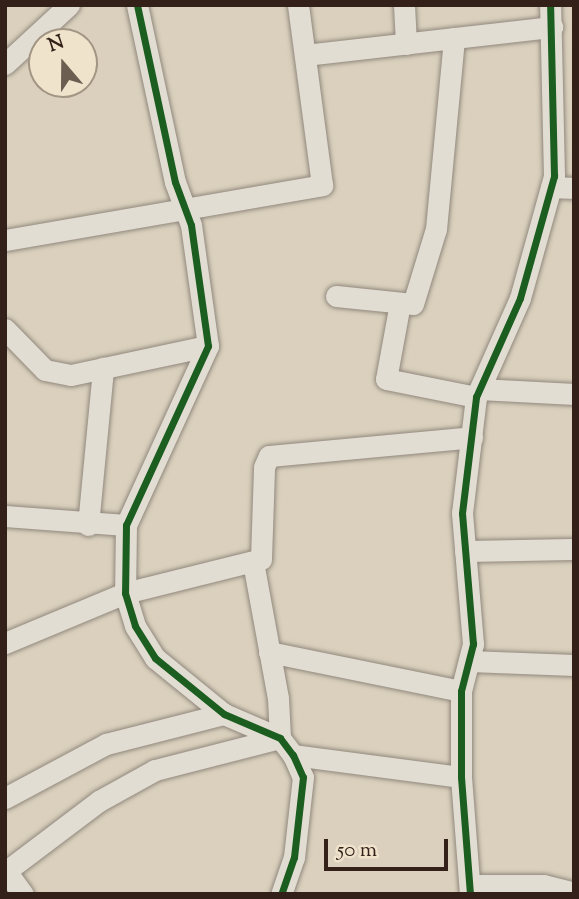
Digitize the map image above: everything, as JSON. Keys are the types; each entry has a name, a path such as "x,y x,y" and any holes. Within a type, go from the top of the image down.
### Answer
{"street":[{"path":"5,64 69,5"},
{"path":"137,5 145,59 191,225 208,346 126,526 125,593 135,626 155,658 224,714 280,738 293,755 303,777 294,857 281,894"},
{"path":"5,240 184,206 322,185 298,5"},
{"path":"404,5 406,44"},
{"path":"550,5 563,101 551,187 520,298 478,393 462,513 472,644 461,691 461,777 470,889 543,885 574,893"},
{"path":"305,55 552,27"},
{"path":"336,296 413,304 436,229 454,38"},
{"path":"551,187 574,188"},
{"path":"400,303 386,379 478,393 574,394"},
{"path":"5,329 45,370 71,375 208,346"},
{"path":"88,525 103,368"},
{"path":"5,643 125,593 261,559 264,467 269,456 472,437"},
{"path":"5,516 88,525 126,526"},
{"path":"465,551 574,549"},
{"path":"253,562 269,652 280,738"},
{"path":"269,652 461,691"},
{"path":"469,661 574,664"},
{"path":"5,798 106,744 224,714"},
{"path":"23,894 6,872 99,801 155,770 280,738"},
{"path":"293,755 461,777"}],"cycle path":[{"path":"137,5 175,182 191,225 208,346 126,525 125,593 135,626 155,658 224,714 280,738 293,755 303,777 294,857 281,894"},
{"path":"470,894 461,777 461,691 473,644 462,513 476,397 520,298 554,176 550,5"}]}
